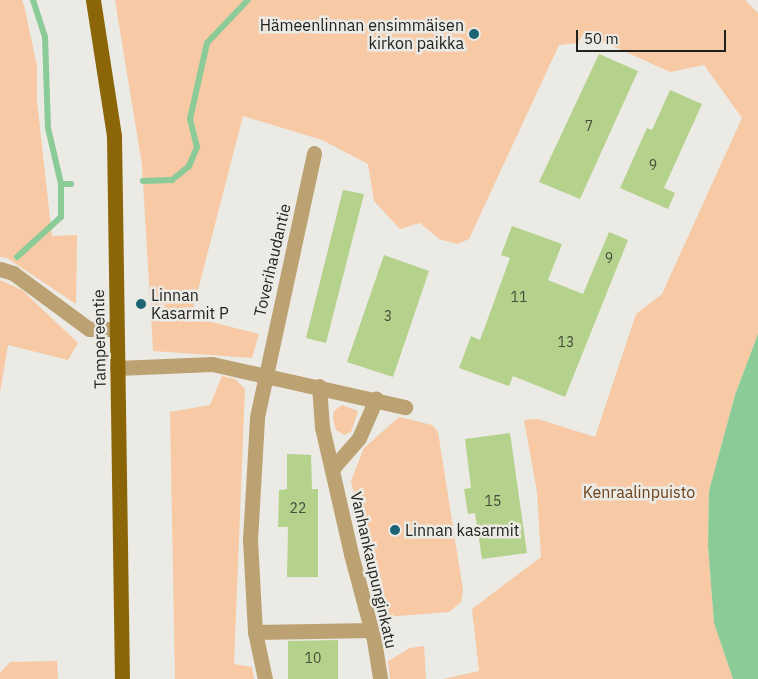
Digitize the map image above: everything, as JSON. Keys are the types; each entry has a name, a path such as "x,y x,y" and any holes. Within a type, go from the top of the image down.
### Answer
{"main road":[{"name":"Tampereentie","path":"93,0 114,136 122,679"}],"street":[{"name":"Toverihaudantie","path":"265,679 255,632 250,540 257,417 314,154"},
{"path":"0,269 13,273 89,329 116,329"},
{"path":"117,368 212,364 319,386 405,407"},
{"name":"Vanhankaupunginkatu","path":"319,386 322,427 372,630 380,679"},
{"path":"332,469 359,438 376,399"},
{"path":"255,632 372,630"}],"green space":[{"path":"0,0 22,0 24,5 37,66 37,101 52,236 77,235 76,304 7,258 0,257"},
{"name":"Kenraalinpuisto","path":"115,0 745,0 758,13 758,334 735,395 709,491 708,546 714,623 733,679 443,679 479,671 472,609 541,557 537,492 524,420 538,419 595,437 636,314 662,294 742,118 704,65 670,72 584,33 578,43 559,45 469,239 458,244 439,239 420,223 400,229 374,201 368,164 322,140 243,116 191,317 259,334 252,358 153,351 142,165"},
{"path":"0,280 22,290 78,343 68,360 8,345 0,393"},
{"path":"222,376 235,379 245,389 234,664 252,667 254,679 175,679 170,412 210,405"},
{"path":"342,405 358,411 351,432 344,435 336,430 333,419 334,411"},
{"path":"399,417 432,425 438,432 463,590 461,602 449,612 385,617 351,481 364,448"},
{"path":"424,646 426,679 390,679 388,661 410,648"},
{"path":"57,661 58,679 0,679 0,673 10,662"}],"shaded area":[{"path":"758,334 758,679 733,679 714,623 708,546 709,491 735,395"}],"building":[{"path":"599,54 638,71 580,199 539,182"},
{"path":"670,90 702,104 664,188 675,193 668,209 620,188 647,128 652,130"},
{"path":"343,190 364,194 326,343 306,338"},
{"path":"512,226 562,244 548,280 583,294 609,232 628,240 565,397 513,376 509,386 459,368 471,336 480,340 510,258 501,255"},
{"path":"384,255 429,271 393,377 347,362"},
{"path":"510,433 527,553 482,559 475,513 468,514 464,489 471,488 465,439"},
{"path":"287,454 311,455 312,489 318,489 318,577 287,577 288,527 278,527 279,490 287,489"},
{"path":"338,640 338,679 288,679 288,641"}],"waterway":[{"path":"33,0 45,37 48,128 61,184"},
{"path":"143,181 172,180 189,166 197,147 190,119 207,43 248,0"},
{"path":"17,257 61,217 61,184 71,184"}],"place":[{"name":"Hämeenlinnan ensimmäisen kirkon paikka","path":"474,34"},
{"name":"Linnan Kasarmit P","path":"141,304"},
{"name":"Linnan kasarmit","path":"395,530"}]}
